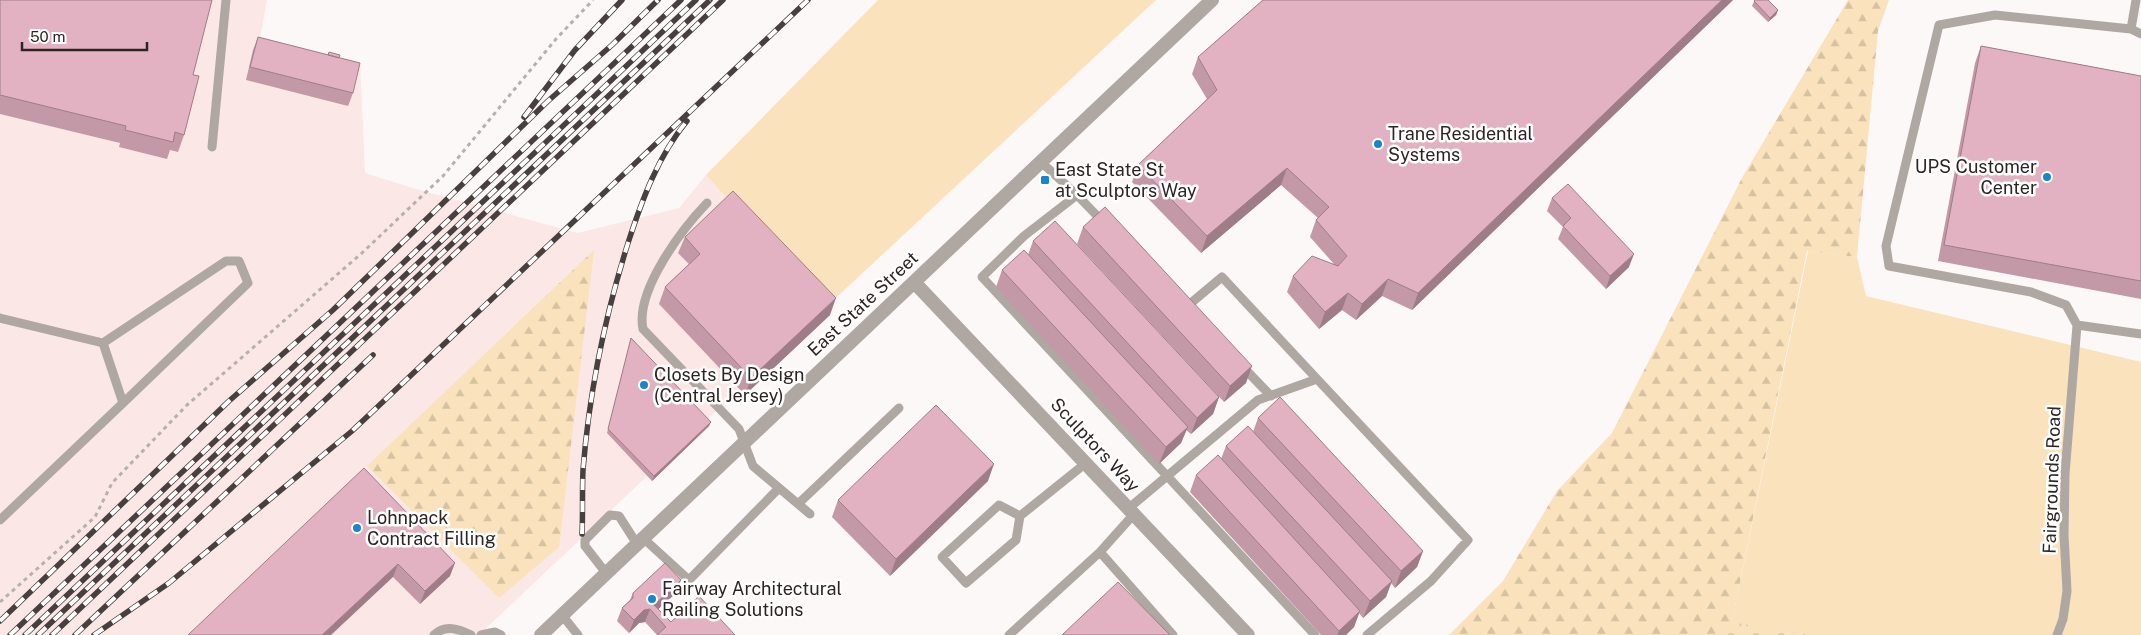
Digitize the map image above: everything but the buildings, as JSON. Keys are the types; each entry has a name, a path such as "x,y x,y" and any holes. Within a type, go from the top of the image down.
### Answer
{"street":[{"name":"East State Street","path":"540,635 1212,0"},
{"name":"Sculptors Way","path":"914,282 1248,635"}],"lane":[{"path":"212,147 226,0"},
{"path":"2131,29 2136,0"},
{"path":"2141,34 2131,29 1995,15 1939,25 1886,246 1889,266 2031,292 2066,305 2077,325 2141,334"},
{"path":"1041,162 1111,230"},
{"path":"1077,195 1024,236 982,277 1315,635"},
{"path":"707,203 687,224 650,286 641,319 644,331 739,429 753,466 810,514"},
{"path":"0,318 103,343 226,261 239,261 248,283 0,520"},
{"path":"1185,308 1222,278 1468,540 1431,581 1367,635"},
{"name":"Fairgrounds Road","path":"2057,635 2063,619 2068,591 2064,535 2065,474 2077,325"},
{"path":"103,343 123,403"},
{"path":"1231,355 1271,396"},
{"path":"1009,635 1100,552 1131,511 1166,477 1258,400 1317,379"},
{"path":"798,504 898,408"},
{"path":"1020,516 999,505 942,557 966,583 1016,540 1020,516 1086,463"},
{"path":"606,573 586,546 586,540 610,515 619,516 640,541 689,580 779,488"},
{"path":"1100,552 1173,635"},
{"path":"562,615 578,635"},
{"path":"434,635 439,631 457,628 471,635"},
{"path":"481,635 495,632 501,635"}],"path":[{"path":"0,602 95,517 112,483 187,405 362,253 443,176 556,39 593,0"}],"shaded area":[{"path":"7,0 267,0 260,39 360,62 365,173 416,189 578,233 679,208 706,175 825,308 479,635 0,635 0,27"}],"green space":[{"path":"878,0 1156,0 825,308 706,175"},
{"path":"1848,0 1889,0 1878,31 1857,257 1807,251 1732,622 1809,635 1449,635 1503,581 1557,491 1612,433 1743,176"},
{"path":"594,250 559,547 499,598 367,466"},
{"path":"1808,251 1857,257 1866,296 2141,362 2141,635 1809,635 1732,622"},
{"path":"1732,622 1809,635 1716,635"}],"railway":[{"path":"524,117 575,50 622,0"},
{"path":"0,621 229,401 333,310 548,101 612,45 658,0"},
{"path":"10,635 681,0"},
{"path":"25,635 696,0"},
{"path":"38,635 710,0"},
{"path":"52,635 723,0"},
{"path":"94,635 169,583 352,431 808,0"},
{"path":"582,534 583,470 589,413 599,355 612,299 628,243 645,195 659,164 687,121"},
{"path":"75,635 373,355"}],"place":[{"name":"Trane Residential Systems","path":"1378,144"},
{"name":"UPS Customer Center","path":"2047,177"},
{"name":"East State St at Sculptors Way","path":"1045,180"},
{"name":"Closets By Design (Central Jersey)","path":"644,385"},
{"name":"Lohnpack Contract Filling","path":"357,528"},
{"name":"Fairway Architectural Railing Solutions","path":"652,599"}]}
